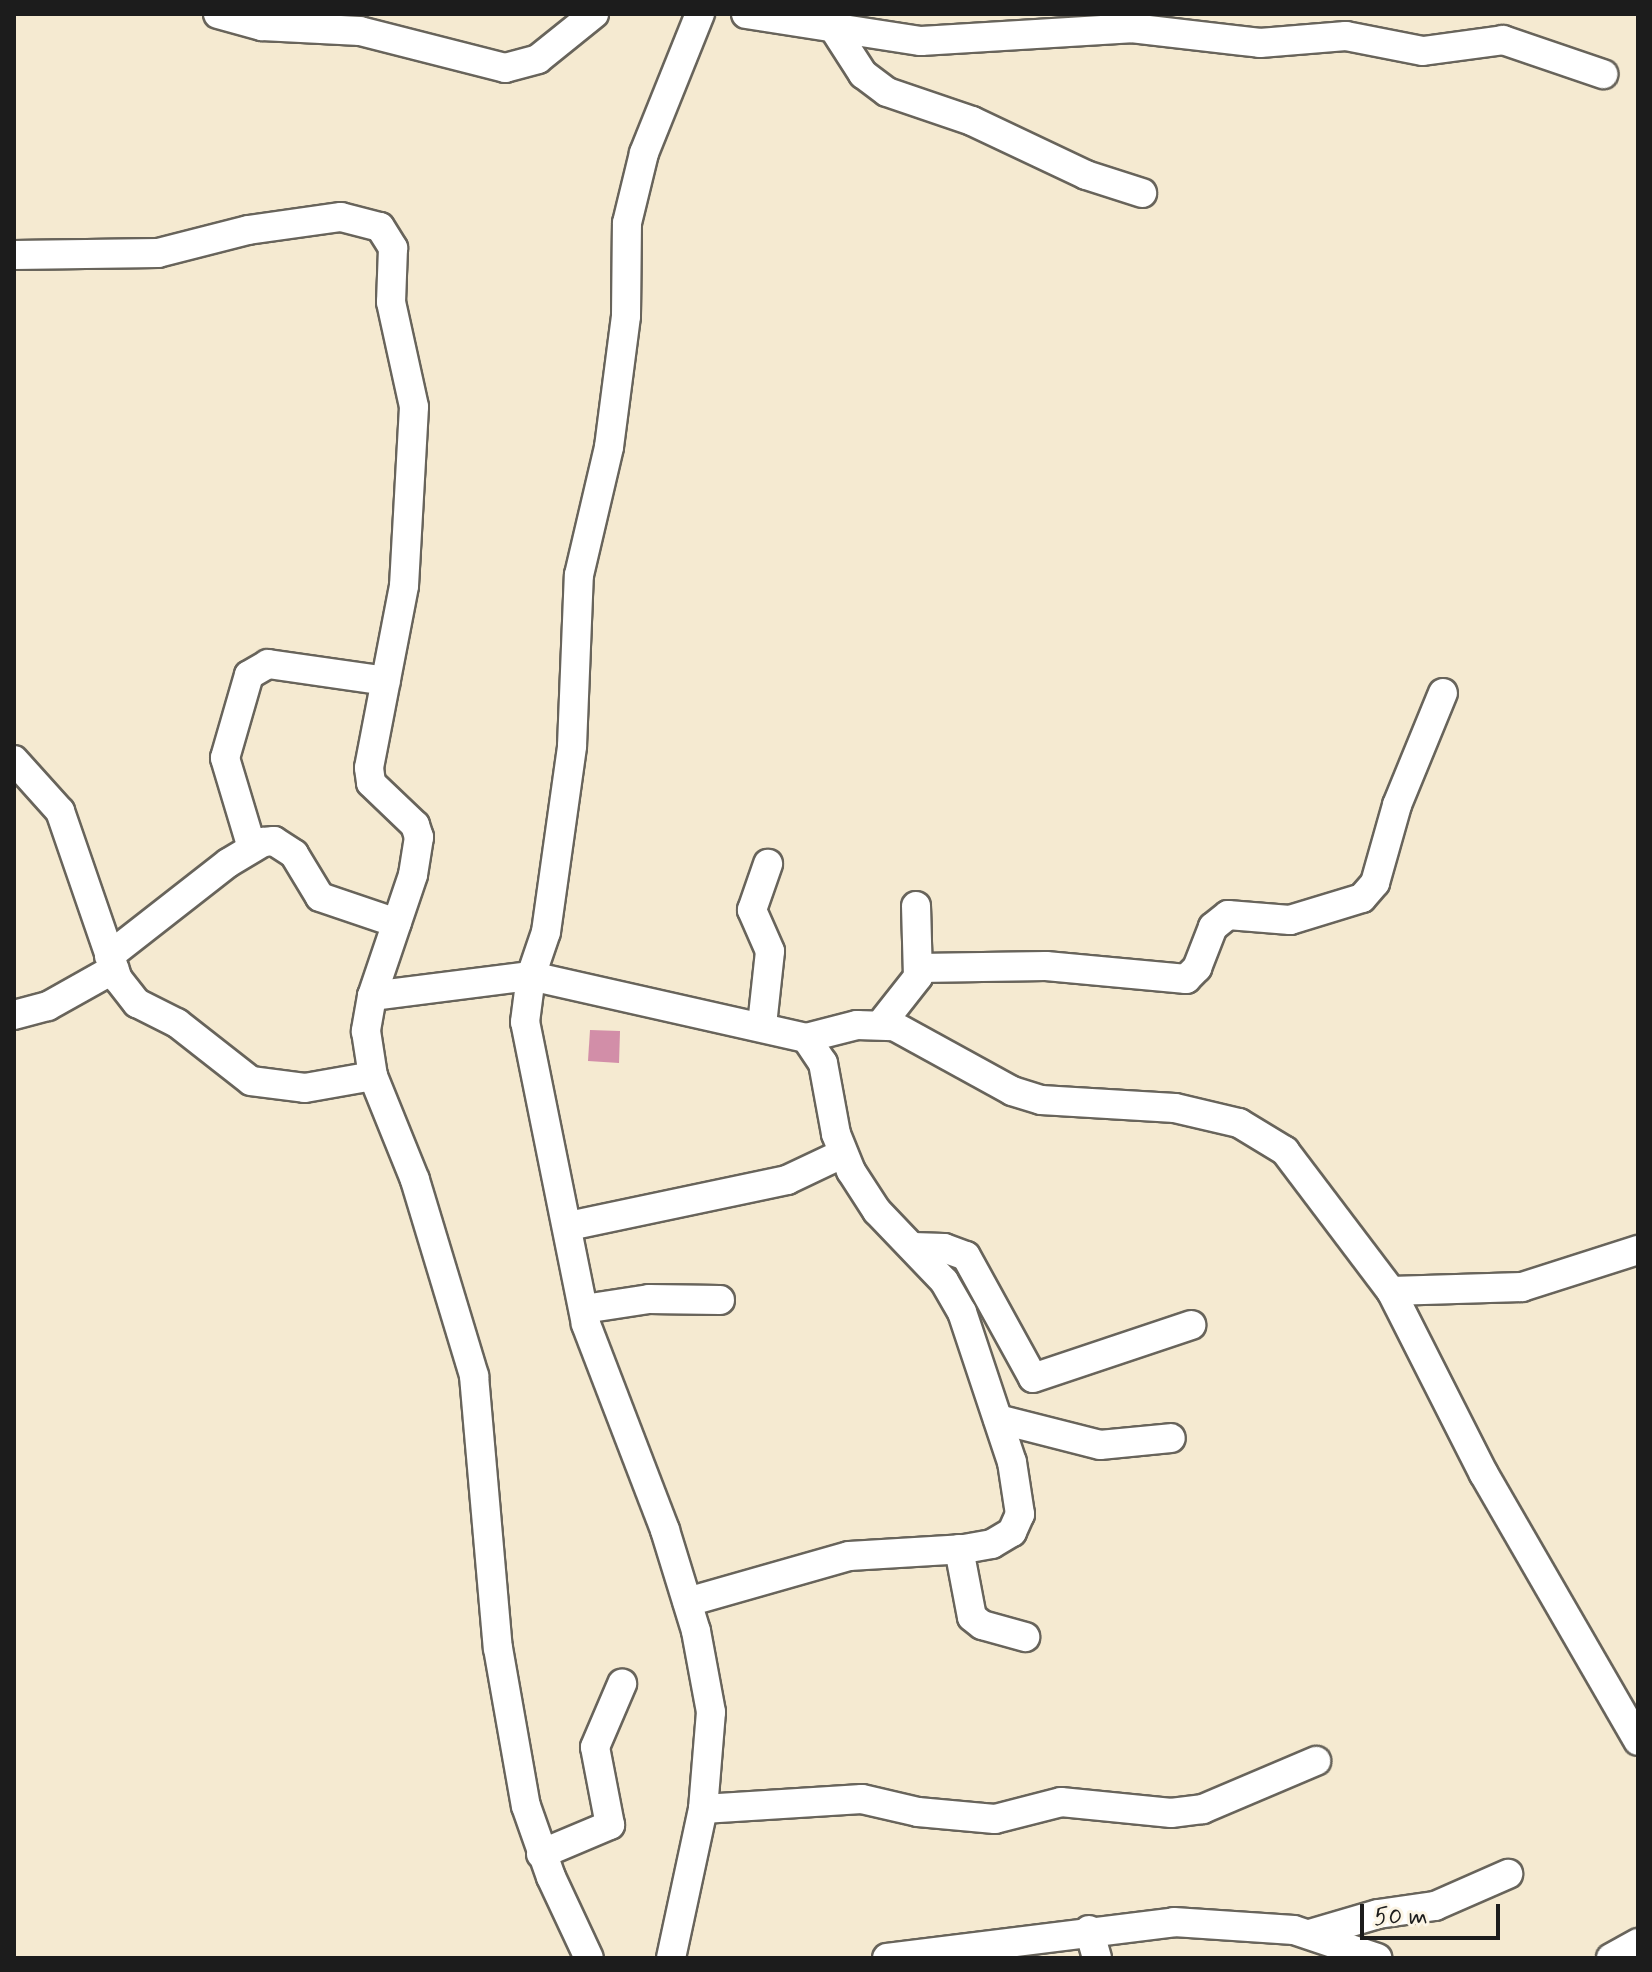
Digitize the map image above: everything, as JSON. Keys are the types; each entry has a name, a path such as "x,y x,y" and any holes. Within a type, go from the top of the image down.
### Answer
{"street":[{"path":"218,14 262,26 393,26 516,67 538,59 594,14"},
{"path":"671,1958 703,1809 711,1712 687,1602 584,1309 525,1022 531,976 546,932 570,762 579,575 609,447 626,316 629,212 644,153 700,14"},
{"path":"746,14 834,29 947,42 1131,28 1245,42 1346,36 1423,51 1490,39 1518,42 1603,74"},
{"path":"834,29 863,74 887,92 972,121 1086,175 1142,193"},
{"path":"14,255 158,253 248,230 341,217 380,227 393,248 391,302 414,407 404,586 369,768 371,783 415,825 419,837 397,923 372,996 366,1031 373,1076 415,1180 474,1376 498,1648 526,1806 541,1854 589,1958"},
{"path":"252,848 225,758 249,675 268,664 386,681"},
{"path":"919,968 1046,966 1186,979 1197,968 1213,927 1228,915 1290,920 1362,898 1375,883 1397,805 1443,693"},
{"path":"14,760 60,811 112,962 137,1003 177,1023 251,1081 305,1088 373,1076"},
{"path":"14,1015 48,1006 112,962 252,848 274,841 283,845 320,897 397,923"},
{"path":"762,1025 770,951 752,910 768,864"},
{"path":"881,1024 909,994 919,968 916,906"},
{"path":"372,996 531,976 560,979 806,1038 881,1024 917,1035 989,1081 1041,1100 1175,1108 1262,1133 1295,1161 1391,1291 1484,1474 1638,1741"},
{"path":"687,1602 849,1556 992,1544 1017,1525 1019,1494 962,1312 944,1281 877,1211 842,1154 823,1063 806,1038"},
{"path":"569,1226 787,1180 842,1154"},
{"path":"913,1247 944,1248 966,1256 1033,1378 1191,1325"},
{"path":"1391,1291 1522,1287 1638,1250"},
{"path":"584,1309 649,1299 720,1300"},
{"path":"998,1419 1100,1445 1171,1438"},
{"path":"959,1549 972,1617 1025,1637"},
{"path":"541,1854 610,1825 595,1747 622,1684"},
{"path":"703,1809 862,1799 918,1812 995,1819 1061,1802 1171,1813 1203,1809 1316,1761"},
{"path":"1310,1934 1378,1914 1435,1906 1508,1874"},
{"path":"887,1958 1089,1930 1174,1922 1310,1934 1377,1958"},
{"path":"1089,1930 1097,1958"},
{"path":"1611,1958 1638,1943"}],"building":[{"path":"590,1030 620,1031 619,1063 588,1061"}]}
